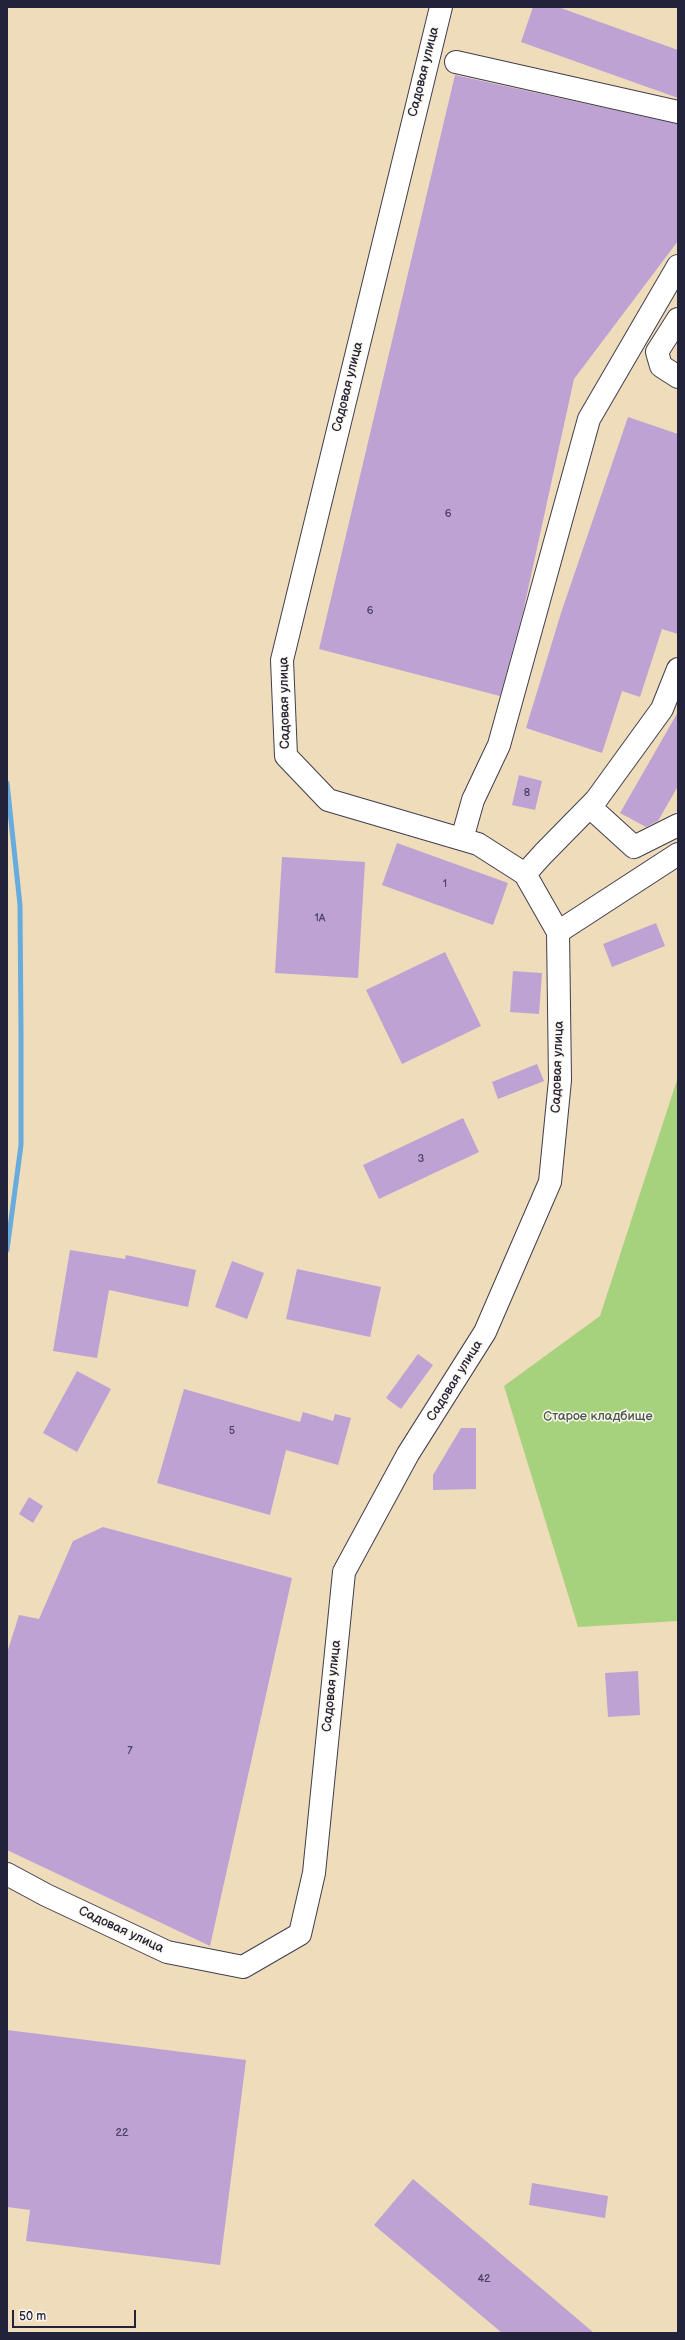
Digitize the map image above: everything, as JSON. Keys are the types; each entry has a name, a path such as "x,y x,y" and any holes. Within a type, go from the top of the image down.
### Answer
{"street":[{"name":"Садовая улица","path":"7,1874 46,1895 167,1952 243,1967 300,1934 314,1873 344,1572 408,1454 485,1332 550,1182 560,1080 558,932 525,874 478,844 328,800 286,756 282,660 441,7"},
{"path":"456,62 678,112"},
{"path":"462,839 473,800 499,745 588,419 678,266"},
{"path":"678,319 657,352 661,366 678,376"},
{"path":"525,874 590,807 662,709 678,669"},
{"path":"590,807 634,847 678,825"},
{"path":"558,932 678,854"}],"green space":[{"name":"Старое кладбище","path":"678,1077 678,1621 578,1627 504,1386 600,1316"}],"building":[{"path":"533,7 558,7 678,50 678,98 521,42"},
{"path":"455,75 678,124 678,241 574,379 523,612 500,696 319,649"},
{"path":"628,417 678,434 678,634 662,629 640,697 622,691 602,753 526,728 561,613"},
{"path":"678,712 678,786 658,821 646,827 620,813"},
{"path":"519,775 542,781 535,810 512,805"},
{"path":"397,843 508,883 493,925 382,885"},
{"path":"282,857 365,862 358,978 275,973"},
{"path":"656,923 665,946 612,967 603,944"},
{"path":"445,952 481,1026 402,1064 366,990"},
{"path":"513,971 542,973 539,1014 510,1012"},
{"path":"537,1064 544,1081 498,1099 492,1082"},
{"path":"463,1118 479,1152 379,1199 363,1165"},
{"path":"70,1250 125,1259 126,1255 196,1270 188,1307 109,1290 97,1358 53,1351"},
{"path":"232,1261 264,1273 247,1319 215,1307"},
{"path":"297,1269 381,1287 370,1337 286,1319"},
{"path":"418,1354 433,1365 401,1409 386,1398"},
{"path":"77,1371 111,1389 77,1452 43,1433"},
{"path":"184,1389 300,1422 303,1412 333,1421 335,1414 351,1418 338,1465 286,1450 270,1515 157,1483"},
{"path":"461,1428 476,1428 476,1489 433,1490 433,1475"},
{"path":"29,1497 43,1506 33,1523 19,1514"},
{"path":"103,1527 292,1578 210,1946 7,1850 7,1653 19,1615 39,1619 73,1541"},
{"path":"638,1671 640,1715 608,1717 605,1673"},
{"path":"7,2030 246,2060 220,2265 26,2241 30,2210 7,2207"},
{"path":"413,2179 594,2333 502,2333 374,2225"},
{"path":"532,2183 608,2196 605,2218 529,2205"}],"waterway":[{"path":"7,783 20,905 21,1032 21,1145 7,1250"}]}
